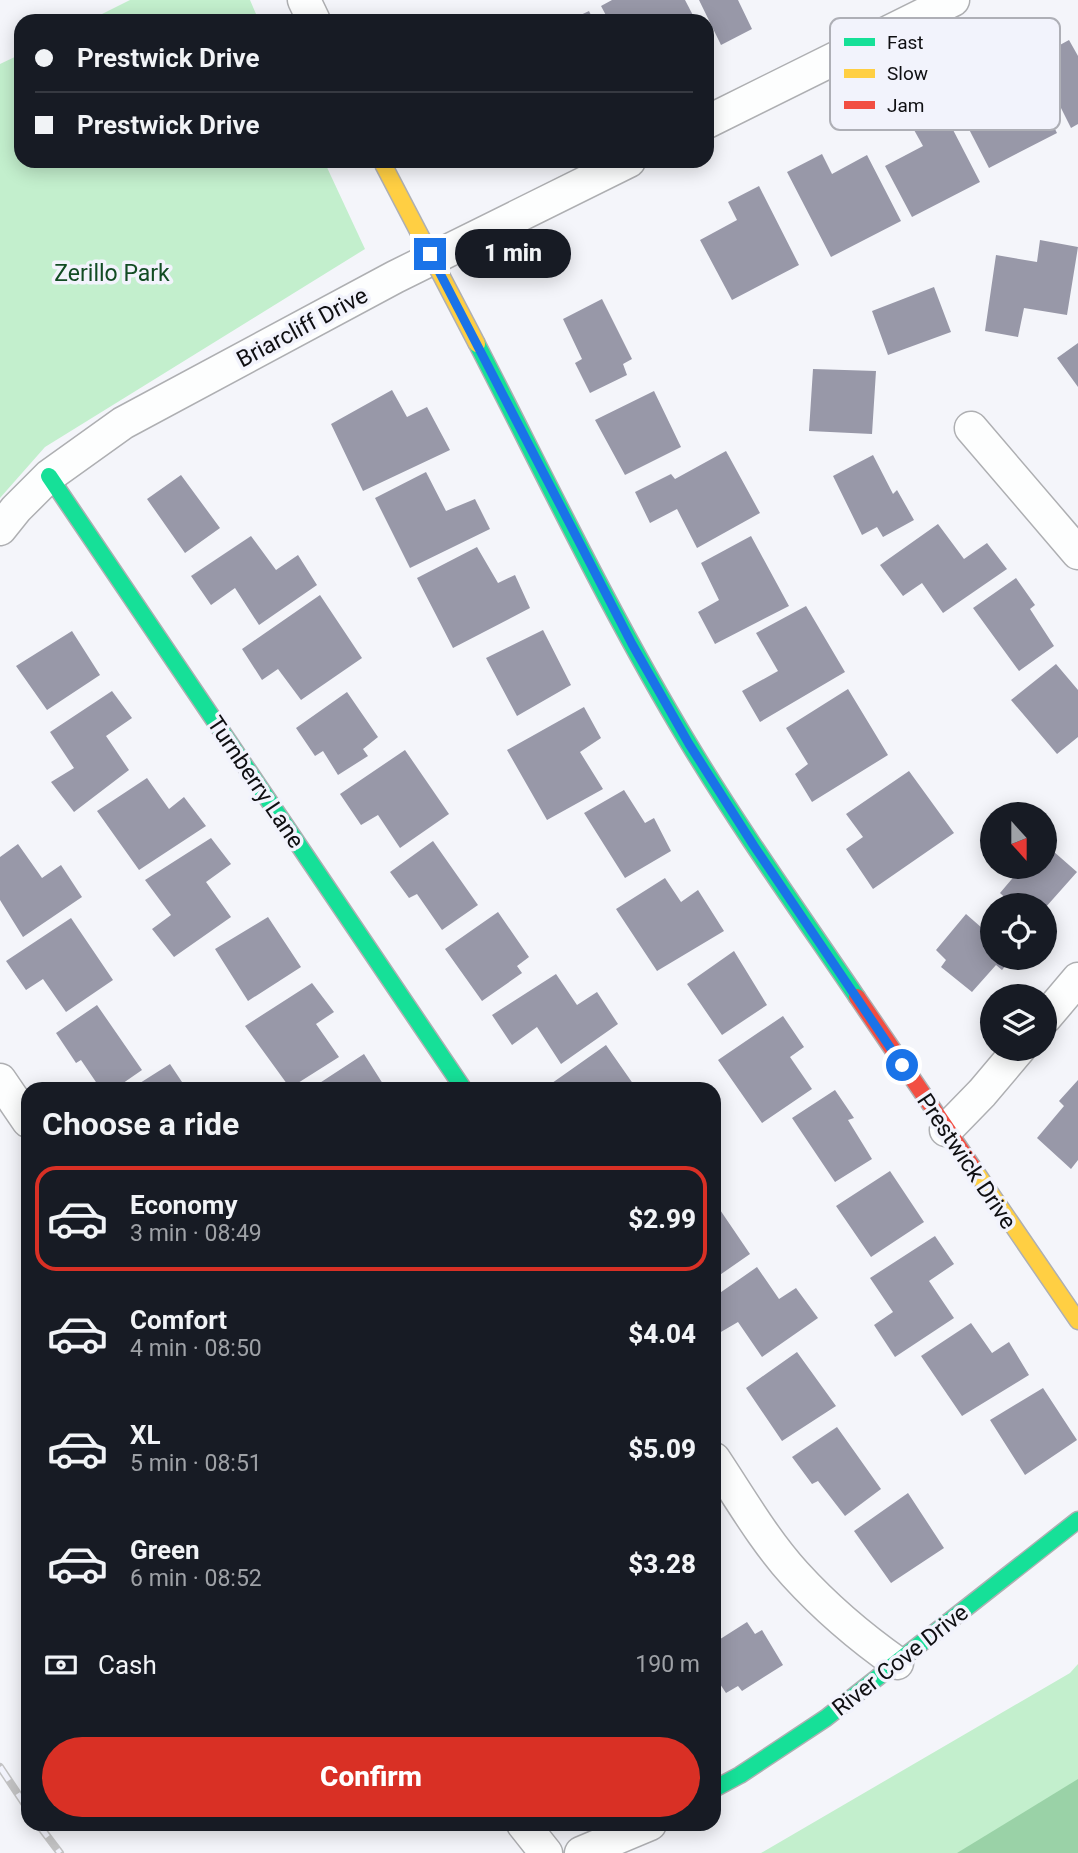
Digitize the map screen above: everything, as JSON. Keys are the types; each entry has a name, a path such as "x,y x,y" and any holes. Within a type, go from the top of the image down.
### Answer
{"street":[{"path":"917,18 953,0"},
{"path":"714,119 830,61"},
{"name":"Prestwick Drive","path":"385,168 632,644 689,744 754,846 1078,1321"},
{"name":"Briarcliff Drive","path":"0,529 49,476 123,423 395,277 615,168"},
{"path":"971,428 1078,553"},
{"name":"Turnberry Lane","path":"49,476 459,1082"},
{"path":"1057,1004 1078,979"},
{"path":"946,1130 1009,1061"},
{"path":"0,1080 21,1111"},
{"path":"721,1470 794,1573 866,1642 897,1663"},
{"name":"River Cove Drive","path":"721,1785 826,1718 1078,1520"},
{"path":"529,1831 546,1853"},
{"path":"581,1853 633,1831"}],"green space":[{"path":"130,0 250,0 256,14 102,14"},
{"name":"Zerillo Park","path":"14,57 14,168 327,168 365,249 45,447 0,498 0,64"},
{"path":"1078,1664 1078,1853 761,1853 1070,1673"}],"shaded area":[{"path":"1078,1779 1078,1853 957,1853"}],"building":[{"path":"612,0 685,0 692,14 605,14 601,6"},
{"path":"699,0 738,0 752,29 721,45 714,31 714,14 706,14"},
{"path":"1069,40 1078,56 1078,124 1071,128 1060,106 1060,45"},
{"path":"914,130 953,130 980,182 912,217 885,166 923,146"},
{"path":"969,130 1055,130 1057,133 989,168"},
{"path":"822,154 832,174 867,155 901,221 831,257 787,172"},
{"path":"759,186 799,265 732,300 700,240 737,220 728,202"},
{"path":"1040,240 1078,247 1067,315 1024,308 1018,337 985,331 996,255 1037,262"},
{"path":"934,287 951,332 888,355 872,311"},
{"path":"602,299 632,359 623,364 627,375 590,393 575,363 582,359 563,319"},
{"path":"1078,343 1078,387 1057,358"},
{"path":"813,369 876,371 872,434 809,431"},
{"path":"392,390 407,417 427,407 450,450 363,491 331,424"},
{"path":"654,391 681,447 625,475 595,420"},
{"path":"726,451 760,513 697,548 677,509 650,523 635,492 671,474 675,479"},
{"path":"873,455 893,494 897,490 914,520 883,537 877,527 862,535 833,476"},
{"path":"426,472 446,511 475,499 490,529 410,568 375,498"},
{"path":"181,475 220,528 185,553 147,499"},
{"path":"938,524 964,559 987,543 1007,569 943,613 922,583 903,596 880,565"},
{"path":"251,536 276,570 298,555 317,585 259,625 235,588 211,605 191,576"},
{"path":"751,536 789,606 715,644 698,612 719,600 701,563"},
{"path":"477,547 498,583 515,575 530,608 453,648 417,578"},
{"path":"1016,578 1035,605 1030,609 1054,646 1019,671 973,608"},
{"path":"320,595 362,658 301,700 278,669 262,680 242,649"},
{"path":"806,606 845,672 760,722 742,691 778,671 756,633"},
{"path":"543,630 571,685 517,716 486,658"},
{"path":"72,631 100,675 47,710 16,666"},
{"path":"1056,664 1078,690 1078,737 1057,754 1011,700"},
{"path":"848,689 888,755 812,802 795,774 808,764 786,728"},
{"path":"112,691 132,718 106,736 129,770 74,812 51,782 74,768 50,732"},
{"path":"347,692 378,737 363,749 368,756 338,775 323,751 315,756 296,728"},
{"path":"584,707 601,738 580,752 603,789 547,820 507,750"},
{"path":"405,750 449,814 400,848 378,815 361,825 340,794"},
{"path":"909,771 954,833 873,889 846,849 863,837 846,814"},
{"path":"147,778 169,809 184,797 206,826 139,870 97,811"},
{"path":"624,790 645,823 654,818 671,851 625,878 584,813"},
{"path":"211,838 231,864 206,882 231,917 174,957 152,929 171,915 145,880"},
{"path":"433,841 478,905 442,930 417,894 409,898 390,872"},
{"path":"18,844 42,878 61,865 82,897 23,937 0,900 0,857"},
{"path":"1057,854 1077,872 1057,894 1000,893 1012,879 1057,879"},
{"path":"665,878 681,902 698,890 724,931 657,971 616,909"},
{"path":"498,912 529,957 517,966 522,973 482,1001 445,949"},
{"path":"966,914 980,926 980,970 992,970 972,992 941,967 946,960 936,950"},
{"path":"268,917 301,967 248,1001 215,949"},
{"path":"71,918 113,980 66,1012 43,979 26,990 6,961"},
{"path":"734,951 767,1005 722,1035 687,984"},
{"path":"556,974 577,1005 597,992 618,1024 561,1064 537,1027 512,1045 492,1015"},
{"path":"312,983 334,1012 316,1024 339,1057 299,1082 286,1082 245,1026"},
{"path":"97,1005 142,1070 125,1082 96,1082 81,1060 76,1063 56,1033"},
{"path":"783,1016 804,1047 790,1057 812,1089 762,1123 718,1060"},
{"path":"606,1045 632,1082 554,1082"},
{"path":"364,1054 382,1082 321,1082"},
{"path":"170,1064 182,1082 142,1082"},
{"path":"1078,1080 1078,1160 1071,1169 1037,1138 1064,1106 1059,1101"},
{"path":"835,1090 854,1118 848,1120 872,1159 835,1182 792,1118"},
{"path":"890,1171 924,1222 871,1257 836,1206"},
{"path":"721,1211 750,1254 721,1274"},
{"path":"935,1236 954,1264 929,1281 954,1318 895,1357 874,1325 893,1312 870,1278"},
{"path":"757,1267 779,1299 796,1288 818,1318 762,1357 738,1322 721,1332 721,1292"},
{"path":"971,1323 992,1353 1009,1342 1029,1375 962,1416 921,1356"},
{"path":"797,1352 836,1406 782,1441 746,1388"},
{"path":"1043,1388 1077,1440 1025,1475 990,1420"},
{"path":"837,1427 881,1489 845,1516 818,1481 812,1484 792,1457"},
{"path":"908,1493 944,1548 891,1583 854,1531"},
{"path":"747,1622 755,1634 762,1630 783,1665 742,1691 738,1686 726,1693 721,1686 721,1639"}],"railway":[{"path":"0,1767 21,1798"},
{"path":"43,1831 60,1853"}],"traffic: fast":[{"path":"477,344 660,695 729,808 857,997"},
{"path":"49,476 459,1082"},
{"path":"721,1785 826,1718 1078,1520"}],"traffic: slow":[{"path":"385,168 477,344"},
{"path":"972,1166 1078,1321"}],"traffic: jam":[{"path":"857,997 972,1166"}],"route":[{"path":"430,254 632,644 689,744 754,846 902,1065"}]}
